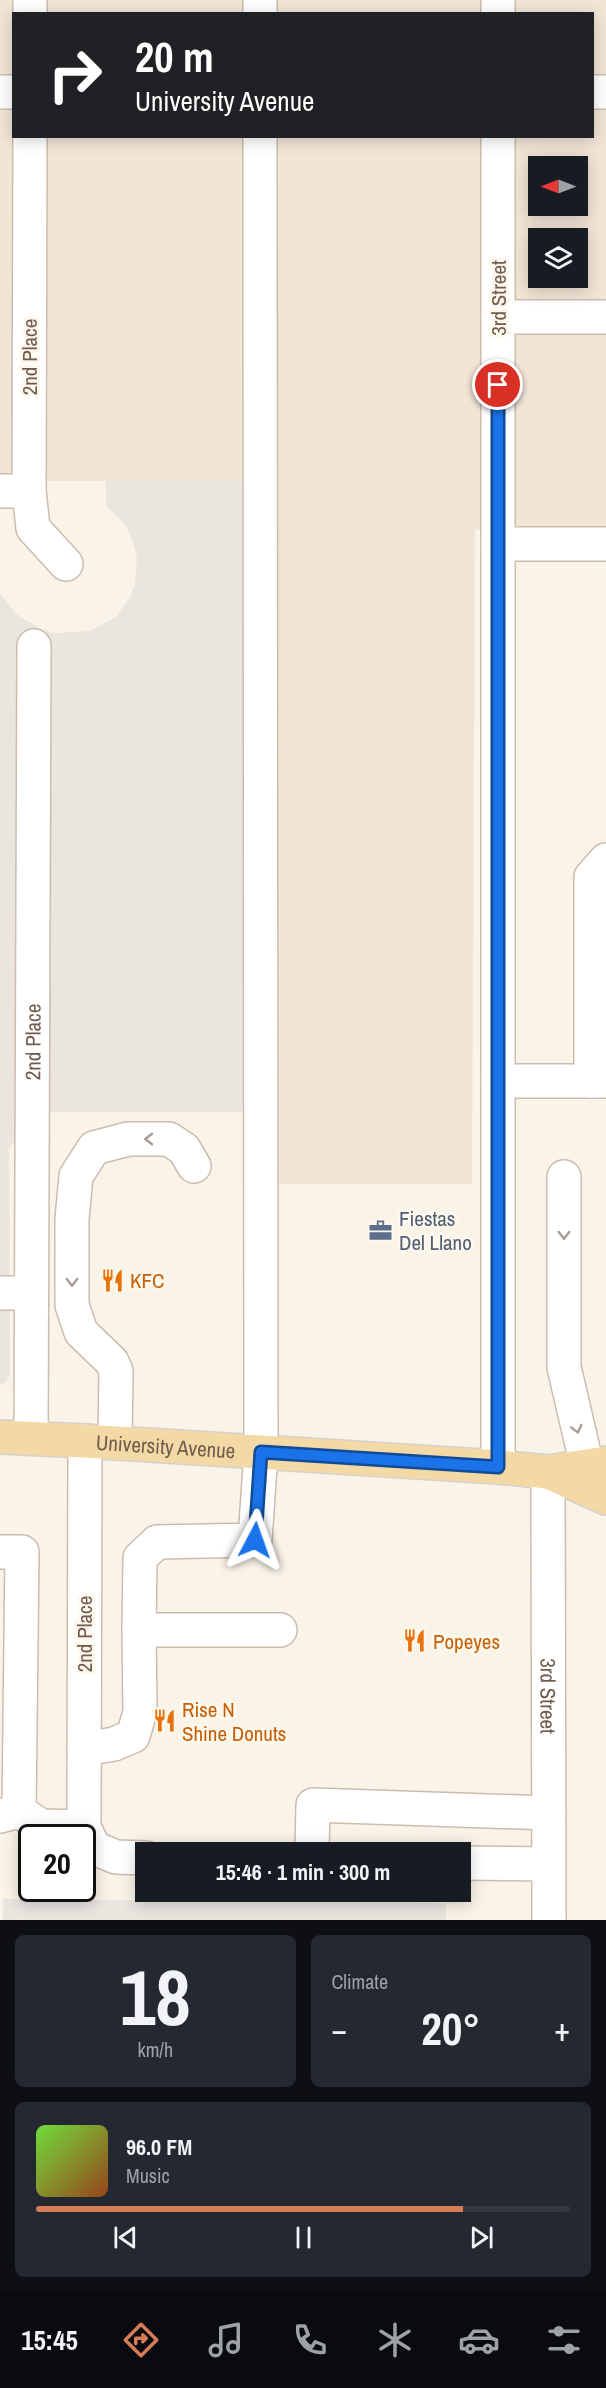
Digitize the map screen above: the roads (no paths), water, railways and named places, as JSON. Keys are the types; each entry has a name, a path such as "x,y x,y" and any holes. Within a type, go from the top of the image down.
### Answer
{"main road":[{"name":"University Avenue","path":"16,1437 548,1472 596,1464"},
{"name":"University Avenue","path":"548,1472 606,1498"}],"street":[{"name":"2nd Place","path":"30,138 14,491 33,528 66,564"},
{"path":"84,1749 114,1744 133,1736 140,1712 140,1558 157,1542 255,1540 261,1452 260,138"},
{"name":"3rd Street","path":"498,138 498,1467"},
{"path":"498,317 606,317"},
{"path":"498,544 606,544"},
{"name":"2nd Place","path":"16,1437 16,1293 34,646"},
{"path":"498,1081 598,1081 591,877 606,860"},
{"name":"2nd Place","path":"84,1824 84,1749 100,1442 116,1371 112,1362 81,1332 72,1305 72,1219 76,1176 94,1148 128,1139 169,1139 184,1149 194,1166"},
{"path":"564,1177 564,1367 596,1464"},
{"name":"3rd Street","path":"548,1472 549,1920"},
{"path":"0,1552 22,1552 9,1813 36,1824"},
{"path":"139,1630 280,1630"},
{"path":"312,1842 313,1805 549,1813"},
{"path":"96,1849 116,1857 135,1858"},
{"path":"471,1863 549,1864"}],"place":[{"name":"Fiestas Del Llano","path":"381,1230"},
{"name":"KFC","path":"112,1280"},
{"name":"Popeyes","path":"415,1641"},
{"name":"Rise N Shine Donuts","path":"164,1721"}]}
